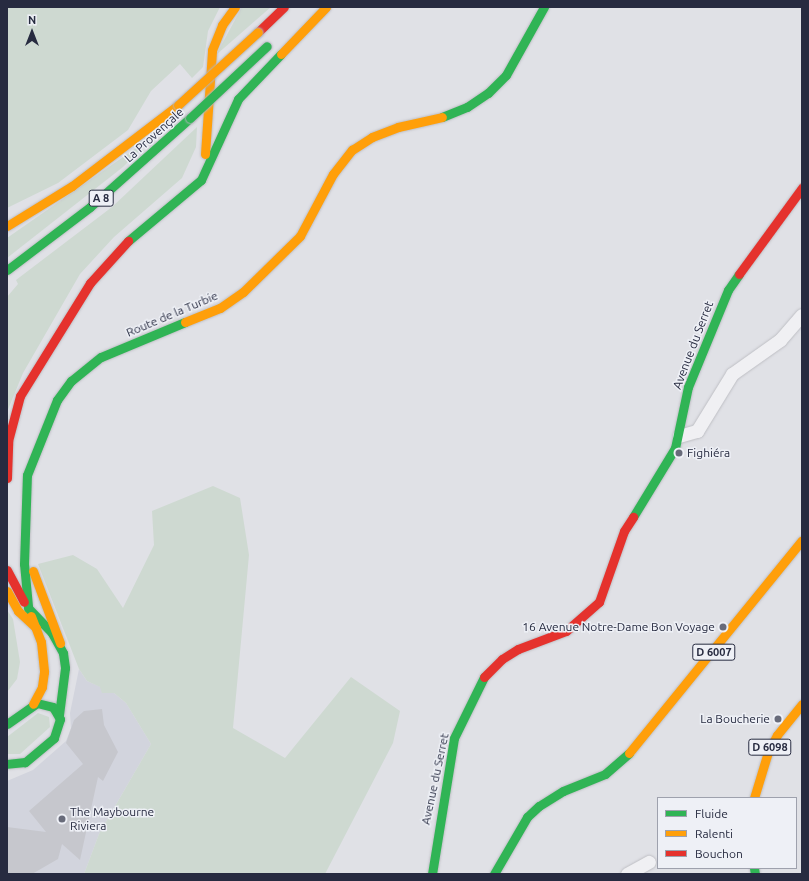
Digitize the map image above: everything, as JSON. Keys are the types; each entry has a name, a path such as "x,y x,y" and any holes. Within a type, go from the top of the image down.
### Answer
{"main road":[{"path":"7,478 12,417 34,369 101,267 171,204 197,170 204,154 209,125 212,50 222,25 236,7"},
{"name":"La Provençale","path":"7,226 72,186 178,105 284,7"},
{"path":"171,204 191,192 208,169 231,112 248,86 326,7"},
{"name":"Route de la Turbie","path":"33,704 42,687 44,672 41,642 28,608 24,564 26,540 26,493 30,463 57,400 71,381 101,357 220,308 243,292 300,236 333,174 352,150 372,137 398,127 431,121 467,107 488,93 506,75 544,7"},
{"name":"La Provençale","path":"7,270 90,207 270,44"},
{"name":"Avenue du Serret","path":"432,874 454,738 484,678 502,659 518,649 566,631 599,602 624,531 664,468 680,436 688,387 728,290 758,244 802,188"},
{"name":"Route de la Turbie","path":"7,772 11,764 25,762 54,738 60,724 59,715 65,668 55,625 40,595 26,540"},
{"name":"D 6007","path":"494,874 527,817 539,806 563,791 605,774 622,761 802,540"},
{"path":"7,570 15,590 28,608 60,643"},
{"path":"7,591 18,611 36,628"},
{"path":"7,724 33,704 48,705 59,715"},
{"name":"D 6098","path":"754,797 768,752 777,735 802,704"}],"street":[{"path":"680,436 697,431 732,374 780,340 802,315"},
{"path":"627,874 649,862"}],"shaded area":[{"path":"7,7 220,7 208,31 203,67 192,78 180,64 151,91 128,130 58,183 7,208"},
{"path":"242,7 271,7 216,55"},
{"path":"197,127 196,147 182,178 114,237 80,274 23,373 7,412 7,297 18,284 16,280 112,207"},
{"path":"156,134 123,167 7,258 7,238"},
{"path":"213,486 240,498 249,555 233,728 285,758 351,677 400,711 393,743 325,874 84,874 99,834 151,744 126,703 114,693 102,693 100,687 87,681 79,669 38,564 73,555 97,569 123,608 154,545 152,511"},
{"path":"7,610 13,619 20,662 17,679 7,692"},
{"path":"79,669 87,681 114,693 126,703 151,744 99,834 84,874 7,874 7,781 33,770 66,741 71,728 70,713"},
{"path":"38,713 49,717 50,727 20,754 7,754 7,737"}],"building":[{"path":"102,709 104,725 118,752 103,781 98,777 80,860 62,844 58,859 32,874 7,874 7,827 46,832 29,811 83,764 66,743 74,720 84,711"}],"traffic: fast":[{"path":"442,117 467,107 488,93 506,75 544,7"},
{"path":"190,118 267,46"},
{"path":"128,241 201,180 238,99 281,54"},
{"path":"7,270 90,207 190,118"},
{"path":"633,517 675,448 688,387 728,290 739,274"},
{"path":"28,606 24,564 27,475 57,400 71,381 101,357 185,322"},
{"path":"28,608 52,633 63,653 65,668 59,715"},
{"path":"432,874 454,738 484,677"},
{"path":"7,724 37,703 53,707 60,719 54,738 25,762 7,764"},
{"path":"494,874 527,817 539,806 563,791 605,774 629,753"},
{"path":"754,869 755,874"}],"traffic: slow":[{"path":"205,154 212,50 222,25 235,7"},
{"path":"281,54 326,7"},
{"path":"178,105 258,32"},
{"path":"7,226 72,186 178,105"},
{"path":"185,322 220,308 243,292 300,236 333,174 352,150 372,137 398,127 442,117"},
{"path":"629,753 802,540"},
{"path":"33,571 60,643"},
{"path":"7,591 18,611 36,628"},
{"path":"31,616 41,642 44,672 42,687 33,704"},
{"path":"754,797 768,752 777,735 802,704"}],"traffic: jam":[{"path":"258,32 284,7"},
{"path":"739,274 802,188"},
{"path":"7,478 8,441 20,396 90,283 128,241"},
{"path":"484,677 502,659 518,649 566,631 599,602 624,531 633,517"},
{"path":"7,570 24,602"}],"place":[{"name":"Fighiéra","path":"679,453"},
{"name":"16 Avenue Notre-Dame Bon Voyage","path":"723,627"},
{"name":"La Boucherie","path":"778,719"},
{"name":"The Maybourne Riviera","path":"62,819"}]}
